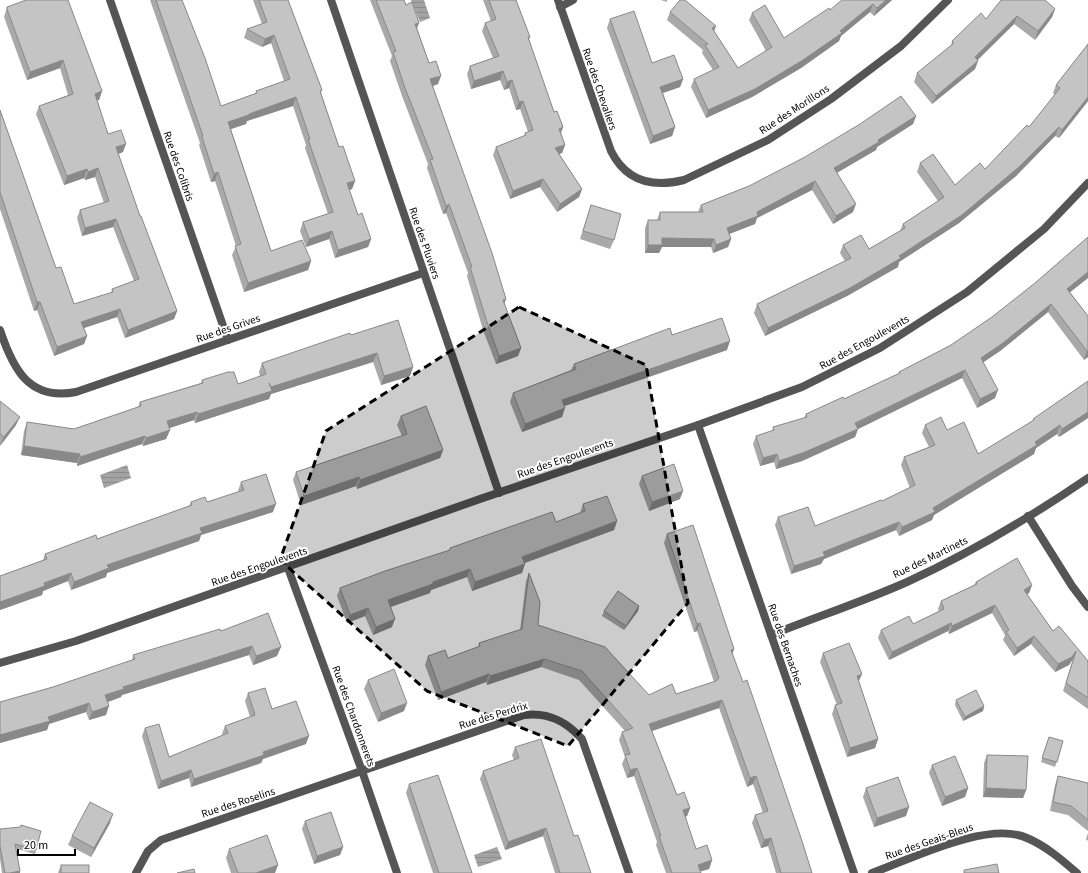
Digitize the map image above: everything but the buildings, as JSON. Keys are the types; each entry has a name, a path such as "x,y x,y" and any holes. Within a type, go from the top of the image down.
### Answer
{"street":[{"name":"Rue des Colibris","path":"110,0 228,340"},
{"name":"Rue des Pluviers","path":"330,0 499,493"},
{"name":"Rue des Chevaliers","path":"572,0 559,4 610,151 617,163 628,173"},
{"name":"Rue des Morillons","path":"628,173 641,180 657,184 670,184 690,178 768,140 831,100 901,46 948,0"},
{"name":"Rue des Engoulevents","path":"0,663 76,641 698,425 802,387 853,362 894,339 967,292 1011,258 1053,221 1088,184"},
{"name":"Rue des Grives","path":"0,330 9,356 16,368 30,383 39,389 63,394 76,392 423,273"},
{"name":"Rue des Bernaches","path":"698,425 854,873"},
{"name":"Rue des Martinets","path":"771,635 897,586 932,570 1028,516 1088,478"},
{"path":"1028,516 1072,586 1088,607"},
{"name":"Rue des Chardonnerets","path":"288,568 362,771 397,873"},
{"name":"Rue des Perdrix","path":"362,771 524,715 539,713 554,717 571,727 582,739 630,873"},
{"name":"Rue des Roselins","path":"136,873 148,852 161,840 362,771"},
{"name":"Rue des Geais-Bleus","path":"872,873 963,839 984,834 1005,833 1026,837 1039,844 1077,873"}],"highlighted area":[{"path":"519,307 646,365 688,603 568,746 427,691 280,560 326,431"}],"shaded area":[{"path":"411,0 424,0 430,18 420,22"},
{"path":"127,465 131,478 104,488 100,475"},
{"path":"497,847 502,859 478,867 474,855"}]}
